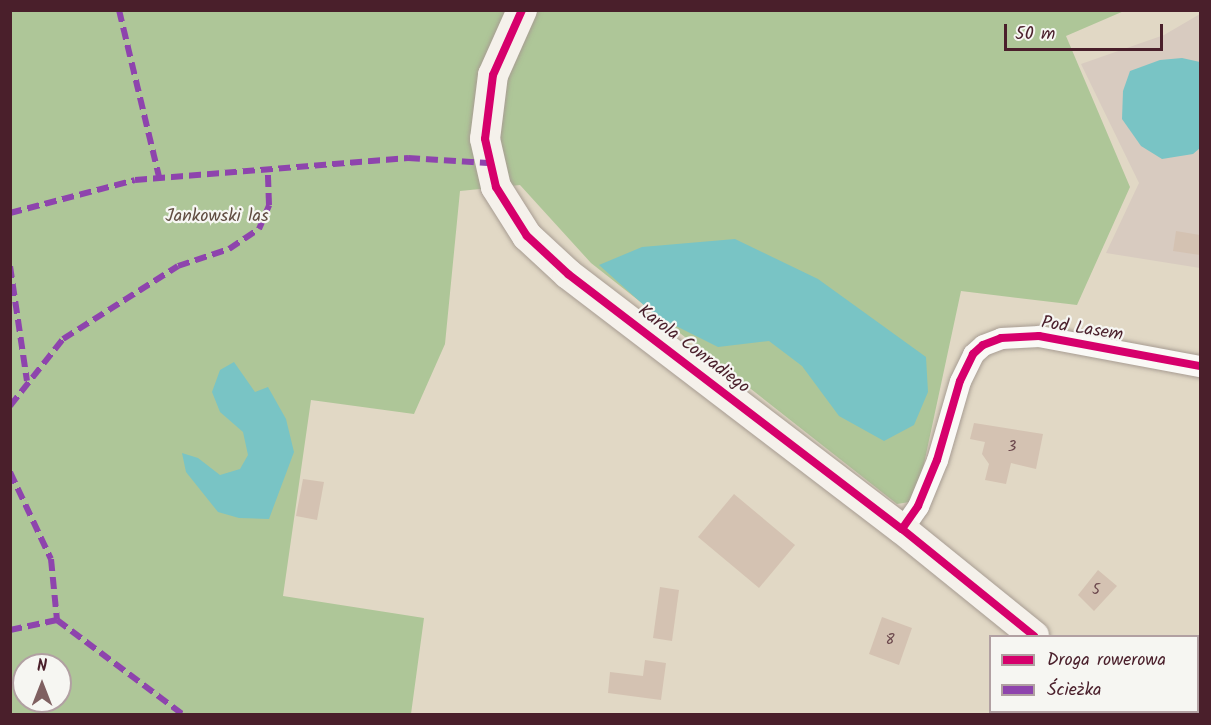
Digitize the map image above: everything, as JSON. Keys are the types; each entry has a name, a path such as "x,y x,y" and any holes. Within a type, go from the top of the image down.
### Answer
{"street":[{"name":"Karola Conradiego","path":"522,10 493,75 485,139 496,187 527,236 568,274 902,529 1033,635"},
{"name":"Pod Lasem","path":"902,529 918,506 938,460 960,381 973,354 982,345 1001,338 1039,336 1200,366"}],"shaded area":[{"path":"1200,14 1200,268 1106,253 1139,183 1081,64 1164,35"}],"green space":[{"name":"Jankowski las","path":"10,11 1124,11 1066,36 1130,187 1077,305 961,291 916,501 897,504 591,263 520,185 460,191 445,344 414,414 311,400 283,596 424,618 411,714 11,714"}],"water":[{"path":"1182,58 1200,62 1200,148 1193,154 1162,159 1141,146 1122,119 1123,91 1130,71 1160,60"},
{"path":"735,239 818,279 926,357 928,392 914,425 884,441 839,416 802,366 769,341 718,347 656,316 599,265 642,247"},
{"path":"234,362 255,392 268,387 286,419 294,452 269,519 239,518 218,512 186,472 182,453 198,458 220,475 240,469 248,455 243,432 220,412 212,392 220,370"}],"building":[{"path":"1176,231 1200,235 1200,255 1173,251"},
{"path":"974,423 1043,434 1036,469 1011,463 1006,484 985,480 989,464 982,454 985,442 970,439"},
{"path":"303,479 324,482 317,520 296,516"},
{"path":"734,494 795,545 759,588 698,537"},
{"path":"1098,570 1117,586 1094,611 1078,595"},
{"path":"660,587 679,590 672,641 653,638"},
{"path":"882,617 912,628 899,665 869,654"},
{"path":"645,660 666,663 661,700 608,693 610,672 643,676"}],"marked path":[{"path":"119,10 159,177"},
{"path":"10,213 135,180 408,158 488,163"},
{"path":"10,406 63,339 178,266 229,249 259,229 269,205 268,171"},
{"path":"10,266 27,381"},
{"path":"10,472 51,559 57,620 182,714"},
{"path":"10,630 57,620"}],"cycle path":[{"path":"522,10 493,75 485,139 496,187 527,236 568,274 902,529 1033,635"},
{"path":"902,529 918,506 937,460 960,381 973,354 983,345 1001,338 1039,336 1200,366"}]}
